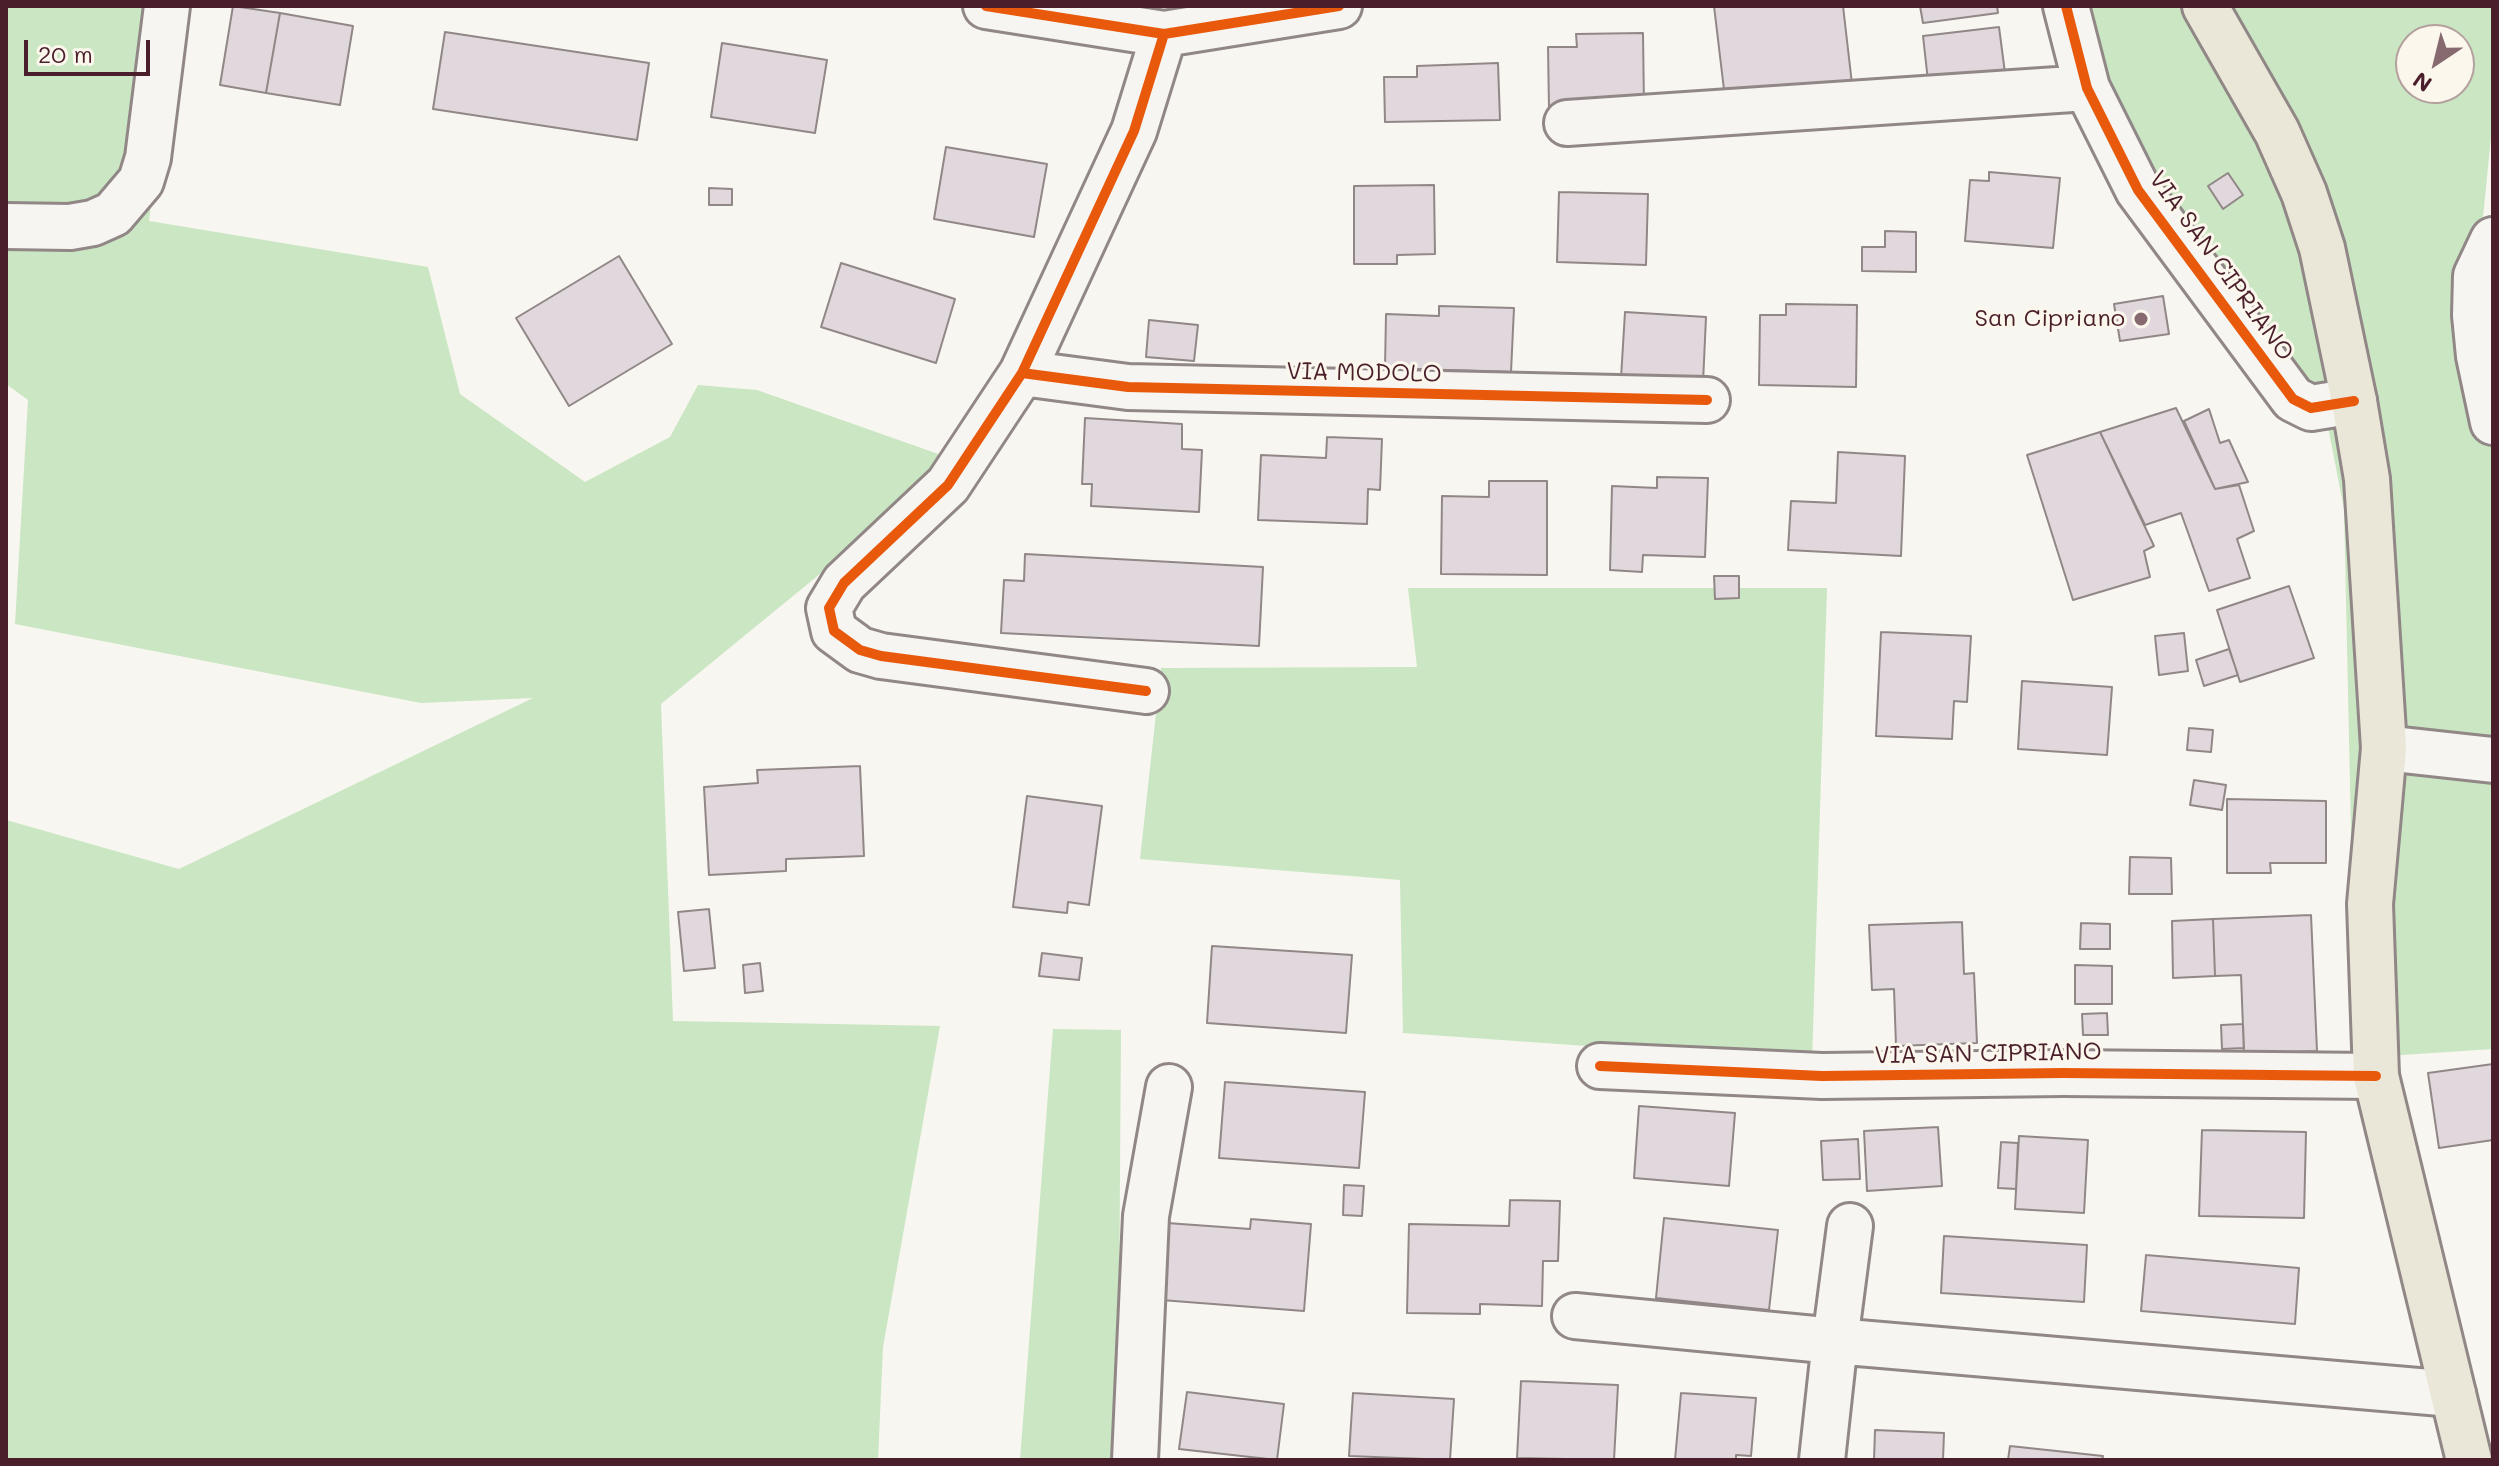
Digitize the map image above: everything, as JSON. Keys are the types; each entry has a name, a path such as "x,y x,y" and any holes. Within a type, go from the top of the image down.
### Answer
{"main road":[{"path":"2205,6 2277,132 2304,193 2322,248 2354,401 2367,479 2384,748 2370,904 2376,1076 2469,1460"}],"street":[{"path":"6,226 70,227 93,223 113,214 129,199 141,181 148,158 167,6"},
{"path":"986,6 1164,34 1257,22 1339,6"},
{"name":"VIA SAN CIPRIANO","path":"2066,6 2087,88 2138,190 2293,399 2311,408 2354,401"},
{"path":"1146,691 881,656 845,641 834,631 829,620 829,608 844,583 948,485 1022,373 1134,131 1164,34"},
{"path":"1567,123 2087,88"},
{"path":"2493,240 2476,276 2475,315 2479,356 2493,422"},
{"name":"VIA MODOLO","path":"1022,373 1128,387 1707,400"},
{"path":"2384,748 2493,760"},
{"name":"VIA SAN CIPRIANO","path":"1600,1066 1822,1076 2063,1073 2376,1076"},
{"path":"1135,1460 1146,1216 1169,1087"},
{"path":"1822,1460 1850,1226"},
{"path":"1575,1316 2453,1394"}],"green space":[{"path":"6,6 176,6 149,221 428,267 460,394 585,482 670,437 698,385 757,390 958,461 661,704 673,1021 940,1026 883,1347 878,1460 6,1460 6,820 179,869 533,698 421,703 15,624 28,400 6,384"},
{"path":"2083,6 2493,6 2493,116 2480,248 2493,422 2493,1049 2356,1058 2344,509 2320,386 2307,389 2140,162 2120,121"},
{"path":"1408,588 1827,588 1812,1062 1403,1033 1400,880 1140,859 1161,668 1417,667"},
{"path":"1053,1029 1121,1030 1118,1460 1020,1460"}],"building":[{"path":"233,6 280,13 266,93 220,85"},
{"path":"1714,6 1843,6 1852,84 1725,98"},
{"path":"1920,6 1997,6 1998,13 1923,23"},
{"path":"280,13 353,26 340,105 266,93"},
{"path":"1999,27 2005,73 1928,81 1923,36"},
{"path":"445,32 649,63 637,140 433,109"},
{"path":"1643,33 1644,107 1549,109 1548,47 1577,47 1576,34"},
{"path":"722,43 827,60 815,133 711,117"},
{"path":"1498,63 1500,120 1385,122 1384,77 1417,77 1417,66"},
{"path":"946,147 1047,164 1034,237 934,219"},
{"path":"1989,172 2060,178 2053,248 1965,241 1970,180 1989,181"},
{"path":"2228,173 2243,195 2223,209 2208,186"},
{"path":"1434,185 1435,254 1397,255 1397,264 1354,264 1354,186"},
{"path":"709,188 732,189 732,205 709,205"},
{"path":"1559,192 1648,194 1646,265 1557,262"},
{"path":"1885,231 1916,232 1916,272 1862,271 1862,247 1885,247"},
{"path":"619,256 672,344 569,406 516,318"},
{"path":"841,263 955,299 936,363 821,327"},
{"path":"2163,296 2169,334 2120,341 2114,304"},
{"path":"1786,304 1857,305 1856,387 1759,385 1760,315 1786,315"},
{"path":"1439,306 1514,308 1511,372 1385,368 1386,314 1439,316"},
{"path":"1625,312 1706,317 1703,383 1621,378"},
{"path":"1149,320 1198,325 1194,361 1146,357"},
{"path":"2176,408 2215,489 2239,485 2254,531 2237,539 2250,578 2209,591 2181,513 2145,525 2100,432"},
{"path":"2209,409 2220,443 2229,440 2248,482 2215,489 2184,421"},
{"path":"1085,418 1182,424 1182,449 1202,450 1199,512 1091,506 1092,484 1082,484"},
{"path":"2100,432 2154,546 2144,551 2150,577 2073,600 2027,455"},
{"path":"1327,437 1382,439 1380,490 1368,489 1367,524 1258,520 1261,455 1326,458"},
{"path":"1838,452 1905,456 1901,556 1788,550 1791,501 1836,503"},
{"path":"1657,477 1708,478 1705,557 1643,555 1642,572 1610,570 1612,486 1657,488"},
{"path":"1489,481 1547,481 1547,575 1441,574 1442,496 1489,497"},
{"path":"1025,554 1263,567 1259,646 1001,633 1004,580 1024,581"},
{"path":"1714,576 1739,576 1739,598 1715,599"},
{"path":"2289,586 2314,658 2240,682 2217,610"},
{"path":"1881,632 1971,636 1967,702 1954,701 1952,739 1876,736"},
{"path":"2184,633 2188,671 2159,675 2155,636"},
{"path":"2229,649 2238,675 2204,686 2196,660"},
{"path":"2022,681 2112,687 2107,755 2018,749"},
{"path":"2189,728 2213,730 2211,752 2187,750"},
{"path":"860,766 864,856 786,859 786,871 709,875 704,787 758,783 757,770"},
{"path":"2194,780 2226,785 2222,810 2190,805"},
{"path":"1027,796 1102,806 1089,905 1068,902 1067,913 1013,907"},
{"path":"2227,799 2326,801 2326,863 2270,863 2271,873 2227,873"},
{"path":"2130,857 2171,858 2172,894 2129,894"},
{"path":"709,909 715,968 684,971 678,912"},
{"path":"2311,915 2317,1051 2244,1054 2241,975 2215,976 2213,919"},
{"path":"2213,919 2215,976 2173,978 2172,921"},
{"path":"1962,922 1964,974 1974,973 1977,1043 1896,1046 1894,989 1872,990 1869,925"},
{"path":"2081,923 2110,924 2110,949 2080,949"},
{"path":"1212,946 1352,955 1346,1033 1207,1023"},
{"path":"1042,953 1082,958 1079,980 1039,976"},
{"path":"760,963 763,991 745,993 743,965"},
{"path":"2075,965 2112,966 2112,1004 2075,1004"},
{"path":"2107,1013 2108,1035 2083,1035 2082,1014"},
{"path":"2243,1024 2244,1048 2222,1049 2221,1025"},
{"path":"2493,1064 2493,1140 2439,1148 2428,1073"},
{"path":"1225,1082 1365,1092 1359,1168 1219,1158"},
{"path":"1639,1106 1735,1113 1729,1186 1634,1178"},
{"path":"1938,1127 1942,1186 1867,1191 1864,1131"},
{"path":"2202,1130 2306,1132 2304,1218 2199,1216"},
{"path":"2019,1136 2088,1140 2084,1213 2015,1209"},
{"path":"1858,1139 1860,1179 1823,1180 1821,1141"},
{"path":"2001,1142 2018,1143 2016,1189 1998,1188"},
{"path":"1344,1185 1364,1186 1362,1216 1343,1215"},
{"path":"1510,1200 1560,1201 1558,1261 1543,1261 1542,1306 1480,1304 1480,1314 1407,1313 1409,1224 1509,1226"},
{"path":"1664,1218 1778,1230 1769,1310 1656,1298"},
{"path":"1251,1219 1311,1224 1304,1311 1161,1300 1167,1223 1250,1229"},
{"path":"1944,1236 2087,1245 2084,1302 1941,1293"},
{"path":"2146,1255 2299,1268 2295,1324 2141,1311"},
{"path":"1521,1381 1618,1385 1614,1460 1517,1458"},
{"path":"1187,1392 1284,1404 1277,1460 1179,1449"},
{"path":"1353,1393 1454,1399 1450,1460 1349,1456"},
{"path":"1681,1393 1756,1398 1751,1456 1736,1455 1736,1460 1675,1460"},
{"path":"1875,1430 1944,1433 1943,1460 1874,1460"},
{"path":"2010,1446 2103,1456 2102,1460 2008,1460"}],"cycle path":[{"path":"986,6 1164,34 1339,6"},
{"path":"2066,6 2087,88 2138,190 2293,399 2311,408 2354,401"},
{"path":"1146,691 881,656 860,650 834,631 829,608 844,583 948,485 1022,373 1134,131 1164,34"},
{"path":"1022,373 1128,387 1707,400"},
{"path":"1600,1066 1822,1076 2063,1073 2376,1076"}],"place":[{"name":"San Cipriano","path":"2141,319"}]}
